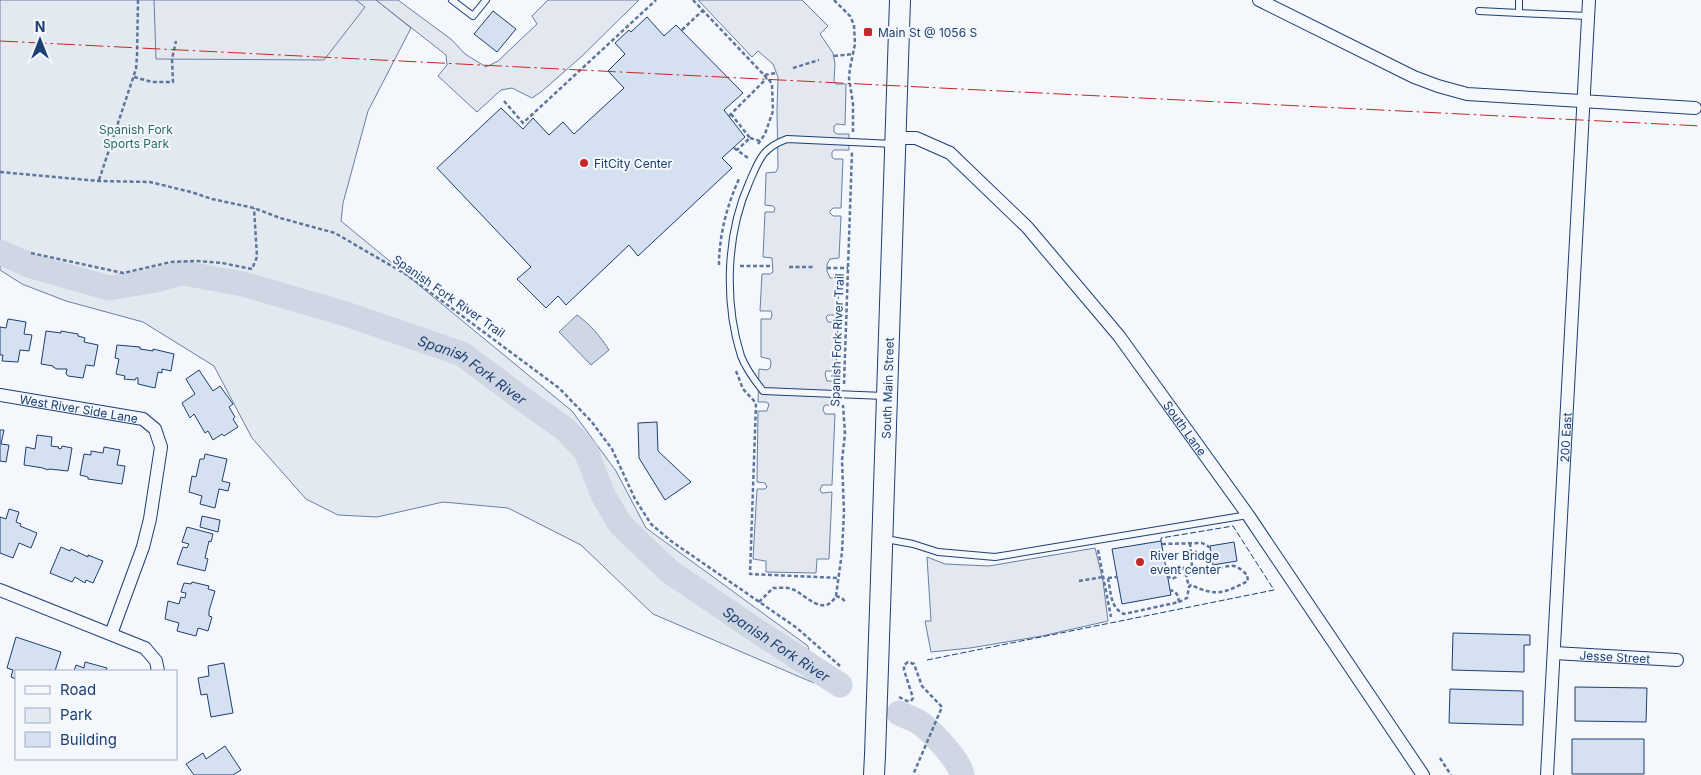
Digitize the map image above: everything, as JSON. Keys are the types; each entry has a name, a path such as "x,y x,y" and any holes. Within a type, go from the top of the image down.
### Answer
{"main road":[{"name":"South Main Street","path":"874,775 900,0"}],"street":[{"path":"1258,0 1414,77 1467,94 1695,108"},
{"name":"200 East","path":"1547,775 1588,0"},
{"name":"South Lane","path":"895,141 916,138 950,153 1027,226 1119,336 1248,515 1423,775"},
{"name":"West River Side Lane","path":"0,395 143,419 155,429 161,447 150,519 143,547 111,634"},
{"path":"0,590 145,648 156,660 158,670"},
{"name":"Jesse Street","path":"1554,653 1678,660"}],"lane":[{"path":"452,0 473,16 486,0"},
{"path":"1519,0 1519,13"},
{"path":"1478,11 1588,16"},
{"path":"887,396 763,392 754,380 742,356 733,315 729,278 734,232 742,198 760,157 774,144 787,139 853,142 895,141"},
{"path":"882,539 913,544 938,552 996,557 1248,515"}],"path":[{"path":"99,181 134,77 137,56 138,0"},
{"path":"504,101 523,123 656,0"},
{"path":"693,0 764,75 776,73"},
{"name":"Spanish Fork River Trail","path":"834,0 850,16 854,25 855,44 849,78 854,113 843,394 845,434 842,460 844,512 842,552 836,596"},
{"path":"682,30 703,10"},
{"path":"134,77 152,82 173,82 172,60 176,41"},
{"path":"834,56 854,54"},
{"path":"793,68 818,60"},
{"path":"760,141 750,138 730,115 767,78"},
{"path":"737,150 750,138"},
{"path":"734,148 748,158"},
{"name":"Spanish Fork River Trail","path":"0,172 99,181 150,182 254,208 280,218 335,233 407,275 551,382 591,422 612,448 635,498 651,524 671,542 796,628 840,666"},
{"path":"32,253 123,273 172,262 197,261 222,263 252,269 257,257 254,208"},
{"path":"740,266 773,266"},
{"path":"788,267 813,267"},
{"path":"827,268 848,268"},
{"path":"1190,543 1192,566"},
{"path":"1162,544 1202,543 1211,548"},
{"path":"1106,549 1097,550 1111,617"},
{"path":"1167,576 1172,579 1184,567 1192,566 1217,569 1223,566 1235,566 1248,575 1248,581 1222,593 1210,593 1192,585 1189,587"},
{"path":"1108,578 1117,611 1124,614 1179,602 1187,598 1189,587 1184,567"},
{"path":"1079,581 1117,577"},
{"path":"759,602 773,588 791,588 818,604 826,605 833,601 836,596 842,598 846,603"},
{"path":"1170,590 1178,596 1179,602"},
{"path":"899,697 907,701 911,701 913,698 904,670 904,665 908,662 914,664 922,686 942,707 913,774"},
{"path":"1440,758 1451,775"}],"green space":[{"name":"Spanish Fork Sports Park","path":"0,0 376,0 411,28 368,111 343,203 341,221 572,411 616,471 646,528 808,646 814,683 653,614 581,545 508,508 443,502 377,517 338,515 306,499 252,438 214,366 143,322 66,301 22,284 0,270"}],"shaded area":[{"path":"154,0 356,0 365,7 324,60 156,59"},
{"path":"376,0 398,0 452,40 465,54 486,67 498,61 537,24 532,16 548,0 639,0 581,57 541,92 532,98 512,88 501,90 477,112 438,76 447,65 446,55"},
{"path":"698,0 802,0 828,26 820,34 833,53 835,64 834,81 836,84 846,84 845,125 837,124 834,126 834,132 837,134 849,134 849,150 834,150 832,152 834,159 843,159 841,208 833,208 830,211 833,216 841,216 839,258 830,259 827,264 830,278 839,278 838,315 828,315 826,317 828,322 838,322 836,371 826,371 825,374 827,381 841,381 839,405 826,405 823,410 825,414 835,414 832,485 822,485 820,490 822,493 832,492 829,559 817,559 816,573 766,572 766,561 753,559 757,489 765,489 767,487 765,483 757,482 758,411 767,411 769,404 758,402 759,369 767,370 770,368 771,363 770,359 761,357 761,319 771,319 772,314 771,311 760,311 762,274 773,272 772,258 763,257 765,212 774,212 775,208 765,205 766,173 776,172 778,168 778,77 773,64 758,51 752,57"},
{"path":"577,315 595,331 609,350 591,365 559,332"},
{"path":"1095,548 1103,581 1108,621 1042,636 970,648 931,652 925,621 931,621 927,557 945,564 989,566"}],"building":[{"path":"493,11 516,29 497,52 474,34"},
{"name":"FitCity Center","path":"647,17 664,36 676,25 743,93 724,110 745,137 722,158 732,168 638,256 629,245 566,305 558,296 546,308 517,279 531,267 437,168 501,108 523,129 533,118 549,135 563,122 574,134 624,88 608,71 625,54 615,43 629,30 631,32"},
{"path":"8,319 26,322 24,334 32,335 29,351 20,350 18,362 2,361 3,355 0,355 0,327 6,328"},
{"path":"46,331 78,334 78,336 85,338 84,342 98,345 94,366 86,365 83,378 68,376 66,374 67,369 57,369 53,366 41,364"},
{"path":"117,345 140,347 140,349 153,351 153,349 174,354 171,371 162,369 162,373 158,372 155,388 138,384 138,378 135,380 124,379 125,376 116,374 119,359 115,358"},
{"path":"199,370 213,391 220,386 233,404 229,407 238,427 224,436 222,434 213,440 208,431 205,433 194,414 190,418 182,403 195,394 186,379"},
{"path":"657,422 658,451 691,482 665,500 639,458 638,423"},
{"path":"0,430 4,430 1,444 9,445 6,462 0,461"},
{"path":"37,435 52,437 51,446 61,449 62,446 72,448 68,471 48,470 24,465 26,447 35,449"},
{"path":"104,447 120,450 117,465 125,466 122,484 88,479 88,477 80,475 84,454 91,455 91,451 103,453"},
{"path":"205,454 227,459 222,481 230,483 228,491 219,489 215,508 200,504 202,496 189,492 192,476 196,477 200,459 204,459"},
{"path":"9,509 19,512 16,522 21,524 20,526 37,533 31,548 19,543 13,558 0,553 0,517 6,519"},
{"path":"202,516 220,520 218,532 200,527"},
{"path":"187,527 213,534 211,542 209,541 205,558 208,559 205,571 177,564 183,547 187,548 189,544 182,542"},
{"name":"River Bridge event center","path":"1161,541 1171,595 1122,604 1112,549"},
{"path":"1234,542 1237,561 1213,565 1210,546"},
{"path":"61,547 103,561 93,583 86,580 85,583 75,577 72,582 50,573"},
{"path":"192,582 209,586 208,589 215,591 209,611 209,616 212,617 208,631 198,628 196,636 177,631 179,623 165,619 168,601 179,604 181,597 185,598 186,593 181,592 184,583 191,584"},
{"path":"1453,633 1530,635 1530,645 1524,645 1524,672 1452,670"},
{"path":"16,637 61,652 55,670 15,670 15,679 11,677 13,670 7,668"},
{"path":"85,662 107,668 106,670 74,670 76,665 84,668"},
{"path":"224,663 233,713 211,717 207,694 201,695 198,678 209,676 208,666"},
{"path":"1575,687 1647,688 1646,722 1575,721"},
{"path":"1450,689 1523,691 1523,725 1449,723"},
{"path":"1572,739 1644,739 1644,774 1572,774"},
{"path":"225,746 241,770 233,775 194,775 186,764 203,753 206,759"}],"waterway":[{"name":"Spanish Fork River","path":"0,252 31,266 109,288 183,273 243,284 346,314 462,354 565,429 586,451 603,495 620,524 669,571 840,685"},
{"name":"Spanish Fork River","path":"899,713 917,721 936,738 956,762 962,775"}],"fence":[{"path":"927,660 1274,590 1233,526 1161,538 1161,541"}],"power":[{"path":"0,41 1701,126"}],"place":[{"name":"Main St @ 1056 S","path":"868,32"},
{"name":"FitCity Center","path":"584,163"},
{"name":"River Bridge event center","path":"1140,562"}]}
